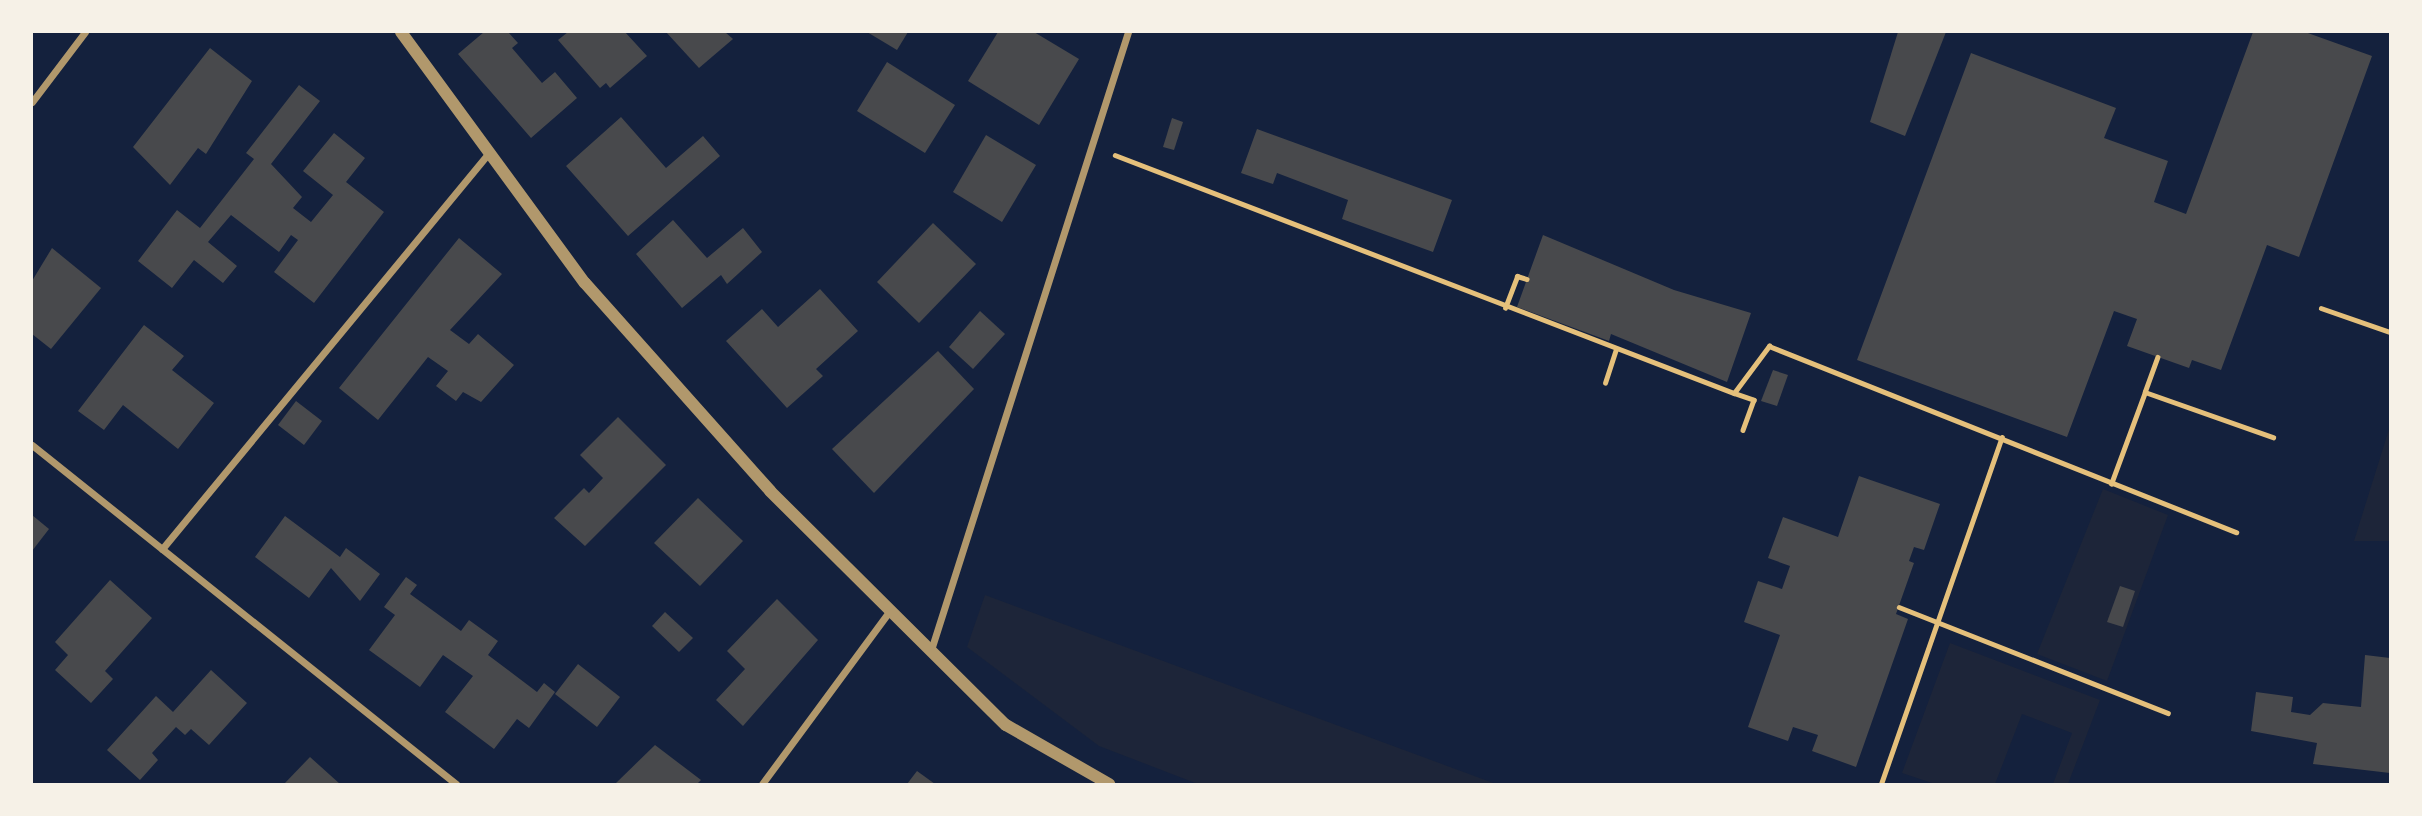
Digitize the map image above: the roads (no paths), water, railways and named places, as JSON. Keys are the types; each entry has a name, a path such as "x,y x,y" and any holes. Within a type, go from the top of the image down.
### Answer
{"street":[{"path":"32,102 85,32"},
{"path":"401,32 488,154 632,341 888,613 1006,725 1109,785"},
{"path":"930,654 1127,32"},
{"path":"162,549 488,154"},
{"path":"32,444 456,785"},
{"path":"762,785 888,613"}]}
